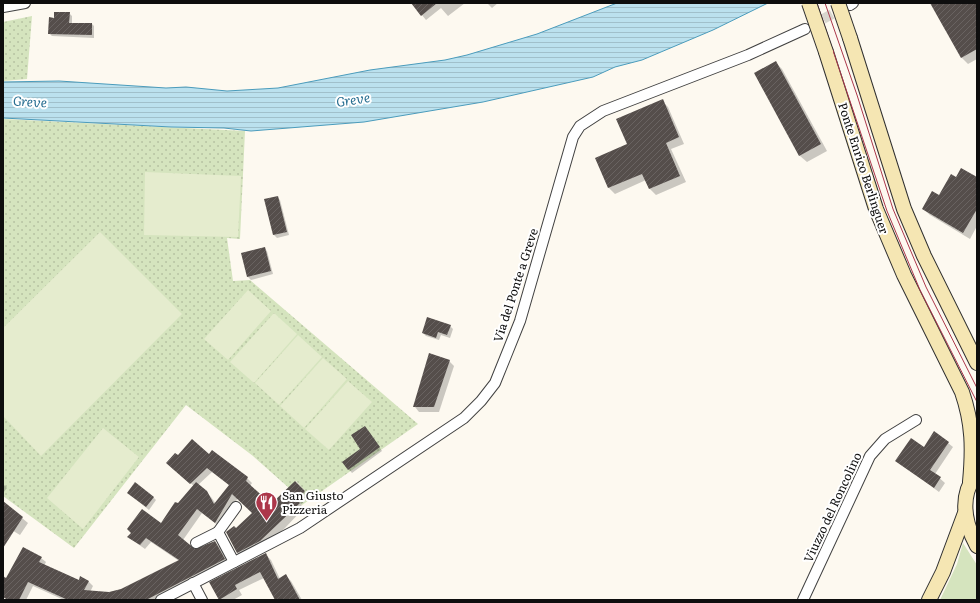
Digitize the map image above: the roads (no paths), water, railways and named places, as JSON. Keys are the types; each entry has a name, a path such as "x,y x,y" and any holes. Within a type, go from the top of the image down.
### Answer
{"main road":[{"name":"Ponte Enrico Berlinguer","path":"809,3 876,209 904,274 962,392 972,429 974,477 965,498 965,513"},
{"path":"847,4 850,38 904,209 924,256 977,363"},
{"path":"965,513 968,527 977,546"},
{"path":"929,600 943,572 965,513"}],"street":[{"path":"6,5 25,3"},
{"name":"Via del Ponte a Greve","path":"161,600 300,528 464,418 481,401 495,383 520,321 574,137 580,126 603,111 748,55 805,29"},
{"name":"Viuzzo del Roncolino","path":"803,600 870,456 885,439 916,420"},
{"path":"196,543 218,532 236,507"},
{"path":"218,532 234,562"},
{"path":"193,583 202,600"}],"water":[{"name":"Greve","path":"617,3 768,3 713,30 642,60 615,67 593,77 483,102 364,122 251,131 224,128 171,127 3,118 3,82 59,81 166,88 186,87 227,91 278,88 370,70 445,60 467,55 537,34"}],"tunnel":[{"path":"810,26 845,7"}],"tram line":[{"path":"817,3 887,211 920,290 977,402"},
{"path":"825,3 857,95 893,209 926,287 977,388"}],"place":[{"name":"San Giusto Pizzeria","path":"267,522"}]}
